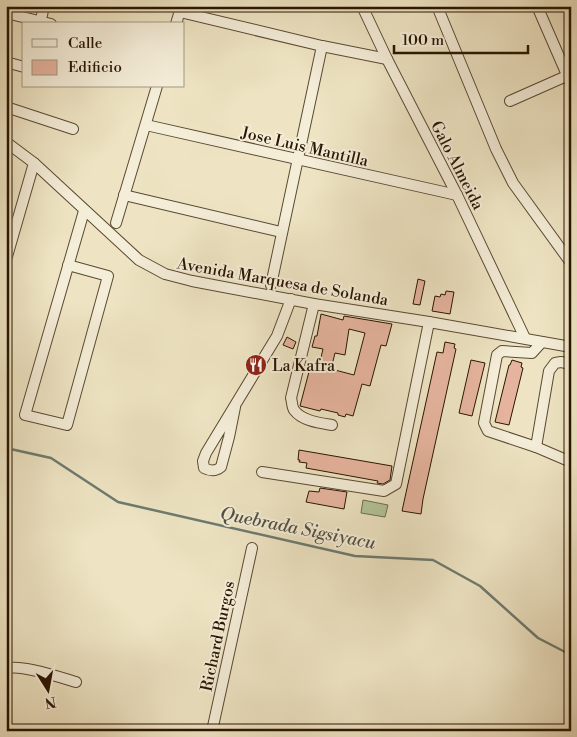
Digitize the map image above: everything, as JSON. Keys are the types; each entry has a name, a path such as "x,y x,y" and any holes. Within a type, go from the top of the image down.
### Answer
{"street":[{"path":"6,12 40,22 44,6"},
{"name":"Galo Almeida","path":"362,6 457,195 525,338"},
{"path":"437,6 496,149 513,183 571,263"},
{"path":"510,100 570,78 537,6"},
{"path":"177,22 180,9 322,46 387,59"},
{"path":"271,285 322,46"},
{"path":"6,62 22,66"},
{"path":"116,223 156,88"},
{"path":"6,107 73,129"},
{"name":"Jose Luis Mantilla","path":"146,125 457,195"},
{"name":"Avenida Marquesa de Solanda","path":"6,142 34,163 139,260 165,274 192,281 314,304 571,347"},
{"path":"6,260 34,163"},
{"path":"124,195 281,232"},
{"path":"68,265 108,276 67,425 25,415 68,265 84,211"},
{"path":"235,406 221,467 214,471 207,470 204,468 202,461 206,453 277,336 291,299"},
{"path":"314,304 291,398 293,409 303,417 314,422 332,425"},
{"path":"262,472 384,491 396,484 429,322"},
{"path":"542,342 532,353 499,352 484,423 488,431 536,447 571,462"},
{"path":"536,447 550,371 555,363 571,364"},
{"name":"Richard Burgos","path":"212,731 252,548"},
{"path":"6,669 10,667 22,668 76,682"}],"green space":[{"path":"363,500 388,505 385,517 361,513"}],"building":[{"path":"418,279 425,281 420,305 413,304"},
{"path":"446,291 454,292 450,314 432,311 435,296 445,295"},
{"path":"321,314 343,320 344,316 392,324 386,346 381,345 370,386 362,384 353,416 346,414 345,417 338,415 338,413 300,406 311,364 319,366 323,349 312,347 315,336 317,336","holes":["349,329 365,333 354,375 331,369 335,353 345,355"]},
{"path":"287,337 296,342 293,349 283,345"},
{"path":"445,342 455,344 454,348 456,349 421,514 402,511 437,352 443,353"},
{"path":"471,360 485,363 472,416 459,413"},
{"path":"512,360 522,363 521,367 523,368 509,425 495,422 509,365"},
{"path":"299,450 392,466 390,480 383,484 377,483 378,481 306,468 307,463 299,462 300,460 298,460"},
{"path":"320,488 347,492 344,509 306,502 309,491 319,492"}],"waterway":[{"name":"Quebrada Sigsiyacu","path":"6,448 51,458 118,502 355,556 433,560 480,586 538,638 571,655"}],"place":[{"name":"La Kafra","path":"256,365"}]}
